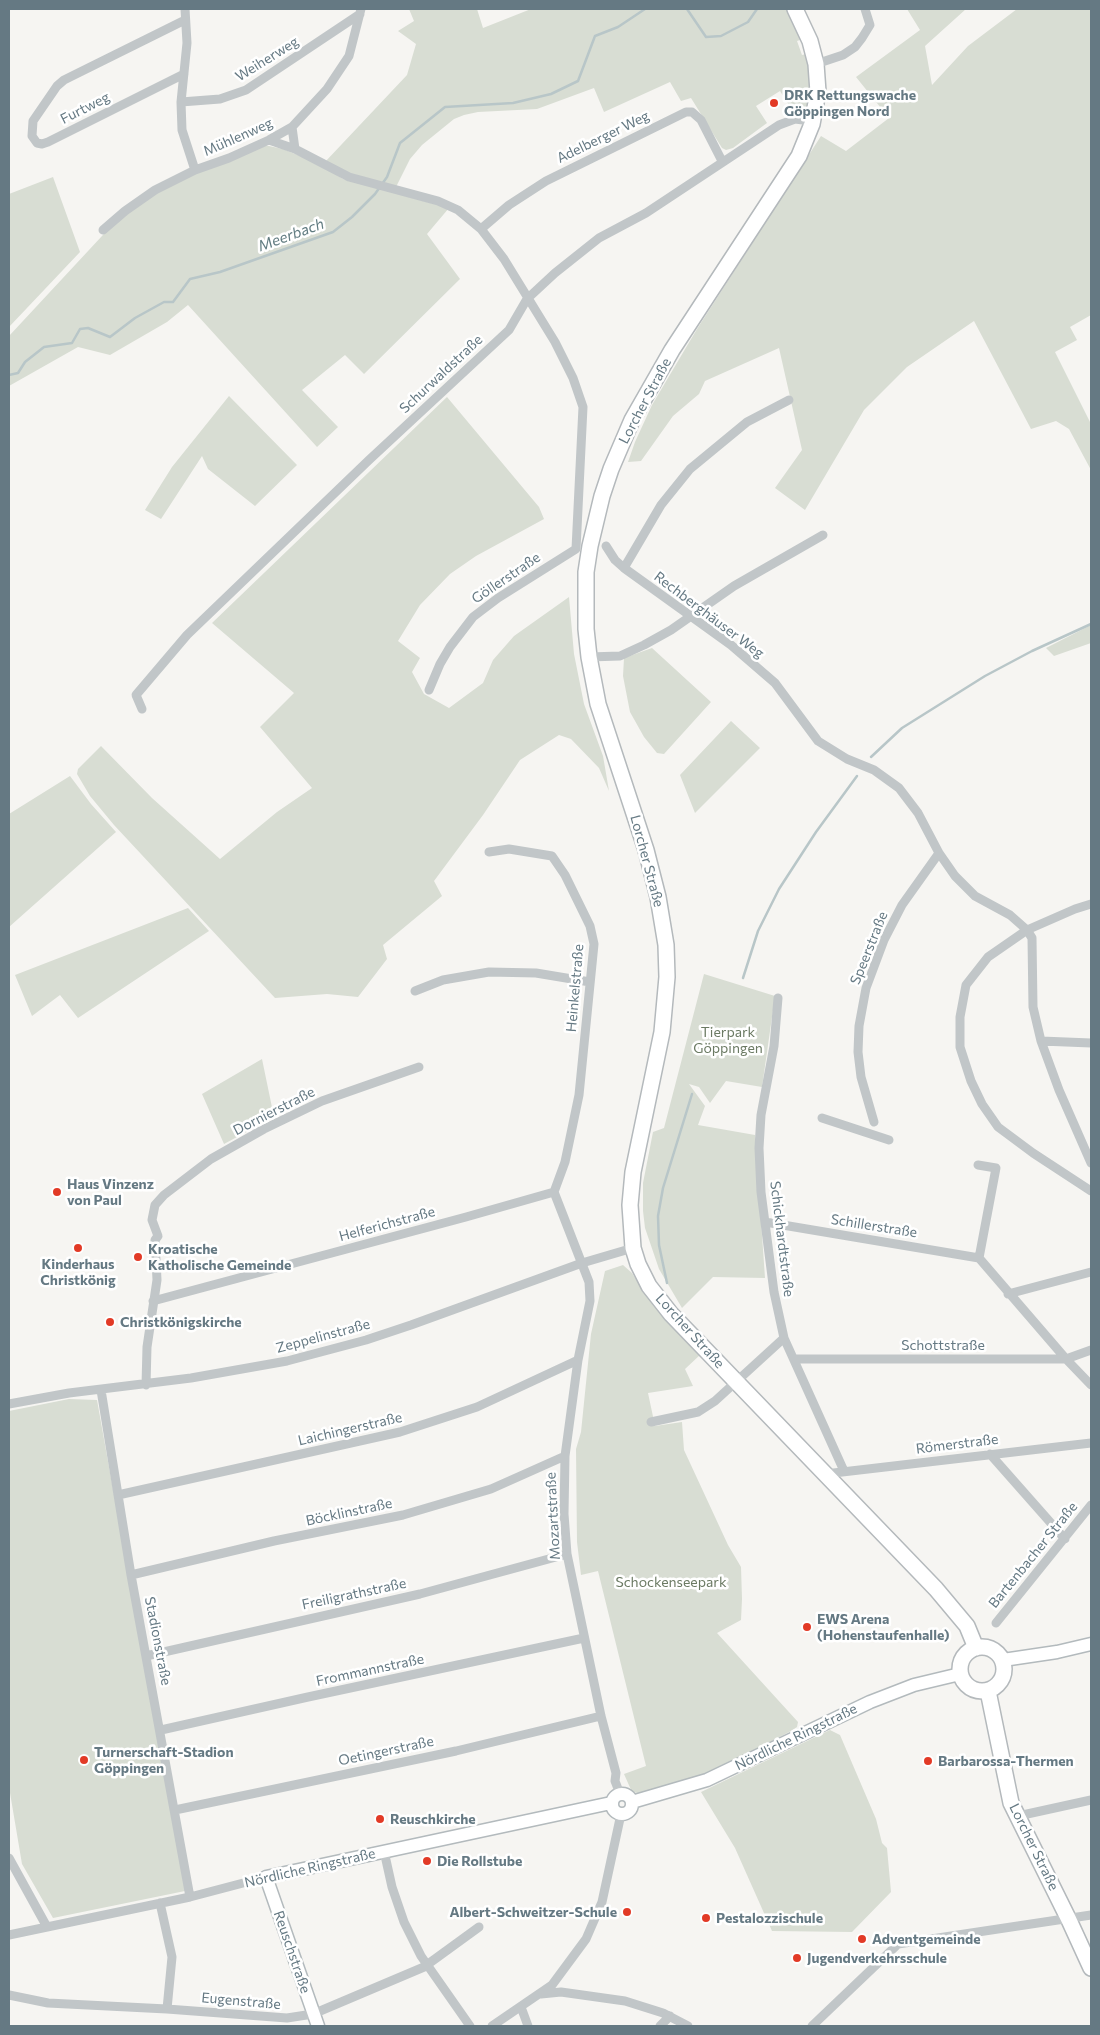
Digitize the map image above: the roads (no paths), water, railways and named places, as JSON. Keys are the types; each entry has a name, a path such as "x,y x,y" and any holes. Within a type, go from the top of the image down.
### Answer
{"main road":[{"name":"Lorcher Straße","path":"795,9 810,41 816,64 818,92 812,124 798,156 672,350 632,420 614,462 593,531 586,572 586,629 589,657 604,726 646,850 658,897 666,945 667,977 662,1032 633,1172 630,1205 633,1248 638,1264 649,1286 671,1314 956,1610 967,1626 976,1648"},
{"path":"976,1648 988,1648 1003,1660 1004,1675 995,1688 988,1691 974,1690 963,1681 960,1674 965,1655 976,1648"},
{"name":"Lorcher Straße","path":"988,1691 1011,1803 1091,1968"}],"street":[{"path":"185,9 187,43 181,102 182,130 195,170"},
{"path":"816,64 843,55 855,47 870,25 865,9"},
{"name":"Weiherweg","path":"181,102 220,99 246,90 360,12"},
{"name":"Mühlenweg","path":"103,230 125,211 155,190 195,170 269,140 292,127 327,89 349,56 360,12"},
{"name":"Furtweg","path":"184,74 42,144 37,143 32,136 33,121 44,103 64,80 186,20"},
{"name":"Adelberger Weg","path":"481,228 510,205 546,181 686,112 692,112 701,120 722,162"},
{"name":"Schurwaldstraße","path":"142,709 136,695 187,635 369,460 508,330 528,299 555,273 599,238 646,213 788,120 803,120 812,124"},
{"path":"292,127 295,149"},
{"path":"269,140 295,149 349,177 387,189 438,201 458,210 481,228 504,259 528,299"},
{"name":"Göllerstraße","path":"429,690 450,646 473,618 498,598 576,549 583,407 573,378 556,342 528,299"},
{"path":"624,568 661,505 690,469 747,422 789,400"},
{"path":"589,657 620,656 671,630 734,586 823,535"},
{"name":"Rechberghäuser Weg","path":"606,546 615,560 624,568 731,645 775,683 818,741 874,770 898,788 918,813 939,853 956,876 975,896 1010,915 1027,930"},
{"name":"Heinkelstraße","path":"489,852 509,849 552,856 565,875 590,926 594,944 579,1095 565,1162 554,1192"},
{"name":"Speerstraße","path":"874,1122 861,1077 858,1052 859,1026 866,988 884,940 902,904 939,853"},
{"path":"1091,904 1075,908 1027,930 988,956 966,984 960,1017 960,1047 971,1081 982,1104 998,1127 1033,1153 1091,1191"},
{"path":"1027,930 1032,938 1033,1007 1041,1041 1059,1090 1091,1162"},
{"path":"415,992 443,980 489,972 536,973 590,982"},
{"name":"Schickhardtstraße","path":"778,998 774,1046 760,1115 761,1192 774,1292 784,1338 844,1471"},
{"path":"1041,1041 1091,1043"},
{"name":"Dornierstraße","path":"153,1301 157,1280 155,1240 158,1236 152,1220 155,1205 164,1195 211,1159 264,1129 322,1101 419,1067"},
{"path":"822,1118 889,1140"},
{"path":"978,1165 996,1168 979,1258 1066,1360 1091,1385"},
{"path":"554,1192 582,1263"},
{"name":"Helferichstraße","path":"153,1301 466,1218 554,1192"},
{"name":"Schillerstraße","path":"765,1222 979,1258"},
{"name":"Zeppelinstraße","path":"9,1404 69,1393 146,1385 278,1362 366,1340 471,1305 582,1263 633,1248"},
{"name":"Mozartstraße","path":"582,1263 588,1282 590,1301 578,1360 565,1456 564,1514 567,1554 584,1638 616,1773 616,1798"},
{"path":"1008,1294 1091,1272"},
{"path":"146,1385 147,1347 153,1301"},
{"path":"652,1422 698,1412 715,1401 784,1338"},
{"name":"Schottstraße","path":"794,1359 1066,1360 1091,1350"},
{"name":"Laichingerstraße","path":"118,1494 400,1432 477,1407 578,1360"},
{"name":"Stadionstraße","path":"101,1390 131,1575 190,1897"},
{"name":"Römerstraße","path":"825,1474 1091,1443"},
{"path":"990,1454 1065,1539"},
{"name":"Böcklinstraße","path":"131,1575 412,1513 491,1489 565,1456"},
{"name":"Bartenbacher Straße","path":"996,1623 1091,1505"},
{"name":"Freiligrathstraße","path":"146,1656 428,1592 567,1554"},
{"name":"Frommannstraße","path":"160,1730 584,1638"},
{"path":"1003,1660 1091,1644"},
{"name":"Nördliche Ringstraße","path":"632,1802 707,1780 870,1702 914,1685 960,1674"},
{"name":"Oetingerstraße","path":"174,1810 456,1751 602,1716"},
{"path":"626,1794 632,1802 630,1811 621,1814 613,1809 616,1798 626,1794"},
{"name":"Nördliche Ringstraße","path":"9,1935 190,1897 266,1877 616,1798"},
{"path":"1018,1816 1091,1800"},
{"path":"492,2026 552,1985 586,1938 602,1902 621,1814"},
{"path":"384,1851 392,1887 404,1922 427,1965 470,2026"},
{"path":"9,1858 47,1927"},
{"name":"Reuschstraße","path":"266,1877 318,2026"},
{"path":"160,1903 172,1957 167,2008"},
{"path":"812,2026 898,1944 1069,1920 1091,1915"},
{"name":"Eugenstraße","path":"9,1995 48,2003 167,2008 287,2018 313,2014 427,1965 479,1927"},
{"path":"539,1995 561,1992 626,2001 670,2016 688,2026"},
{"path":"521,2007 528,2026"},
{"path":"660,2026 670,2016"}],"waterway":[{"name":"Meerbach","path":"9,375 18,373 25,362 44,347 72,343 80,329 88,328 110,337 135,318 164,302 173,302 190,279 220,272 333,232 352,217 375,194 387,177 400,143 445,107 513,103 551,94 578,81 595,36 618,27 645,9"},
{"name":"Meerbach","path":"687,9 706,37 721,36 748,22 757,9"},
{"path":"871,757 902,728 985,676 1032,651 1091,624"},
{"path":"743,978 758,931 779,889 816,832 857,776"},
{"path":"667,1283 659,1245 658,1216 663,1188 692,1094"}],"place":[{"name":"DRK Rettungswache Göppingen Nord","path":"774,103"},
{"name":"Haus Vinzenz von Paul","path":"57,1192"},
{"name":"Kinderhaus Christkönig","path":"78,1248"},
{"name":"Kroatische Katholische Gemeinde","path":"138,1257"},
{"name":"Christkönigskirche","path":"110,1322"},
{"name":"EWS Arena (Hohenstaufenhalle)","path":"807,1627"},
{"name":"Turnerschaft-Stadion Göppingen","path":"84,1760"},
{"name":"Barbarossa-Thermen","path":"928,1761"},
{"name":"Reuschkirche","path":"380,1819"},
{"name":"Die Rollstube","path":"427,1861"},
{"name":"Albert-Schweitzer-Schule","path":"627,1912"},
{"name":"Pestalozzischule","path":"706,1918"},
{"name":"Adventgemeinde","path":"862,1939"},
{"name":"Jugendverkehrsschule","path":"797,1958"}],"park label":[{"name":"Tierpark Göppingen","path":"728,1040"},
{"name":"Schockenseepark","path":"671,1582"}]}
